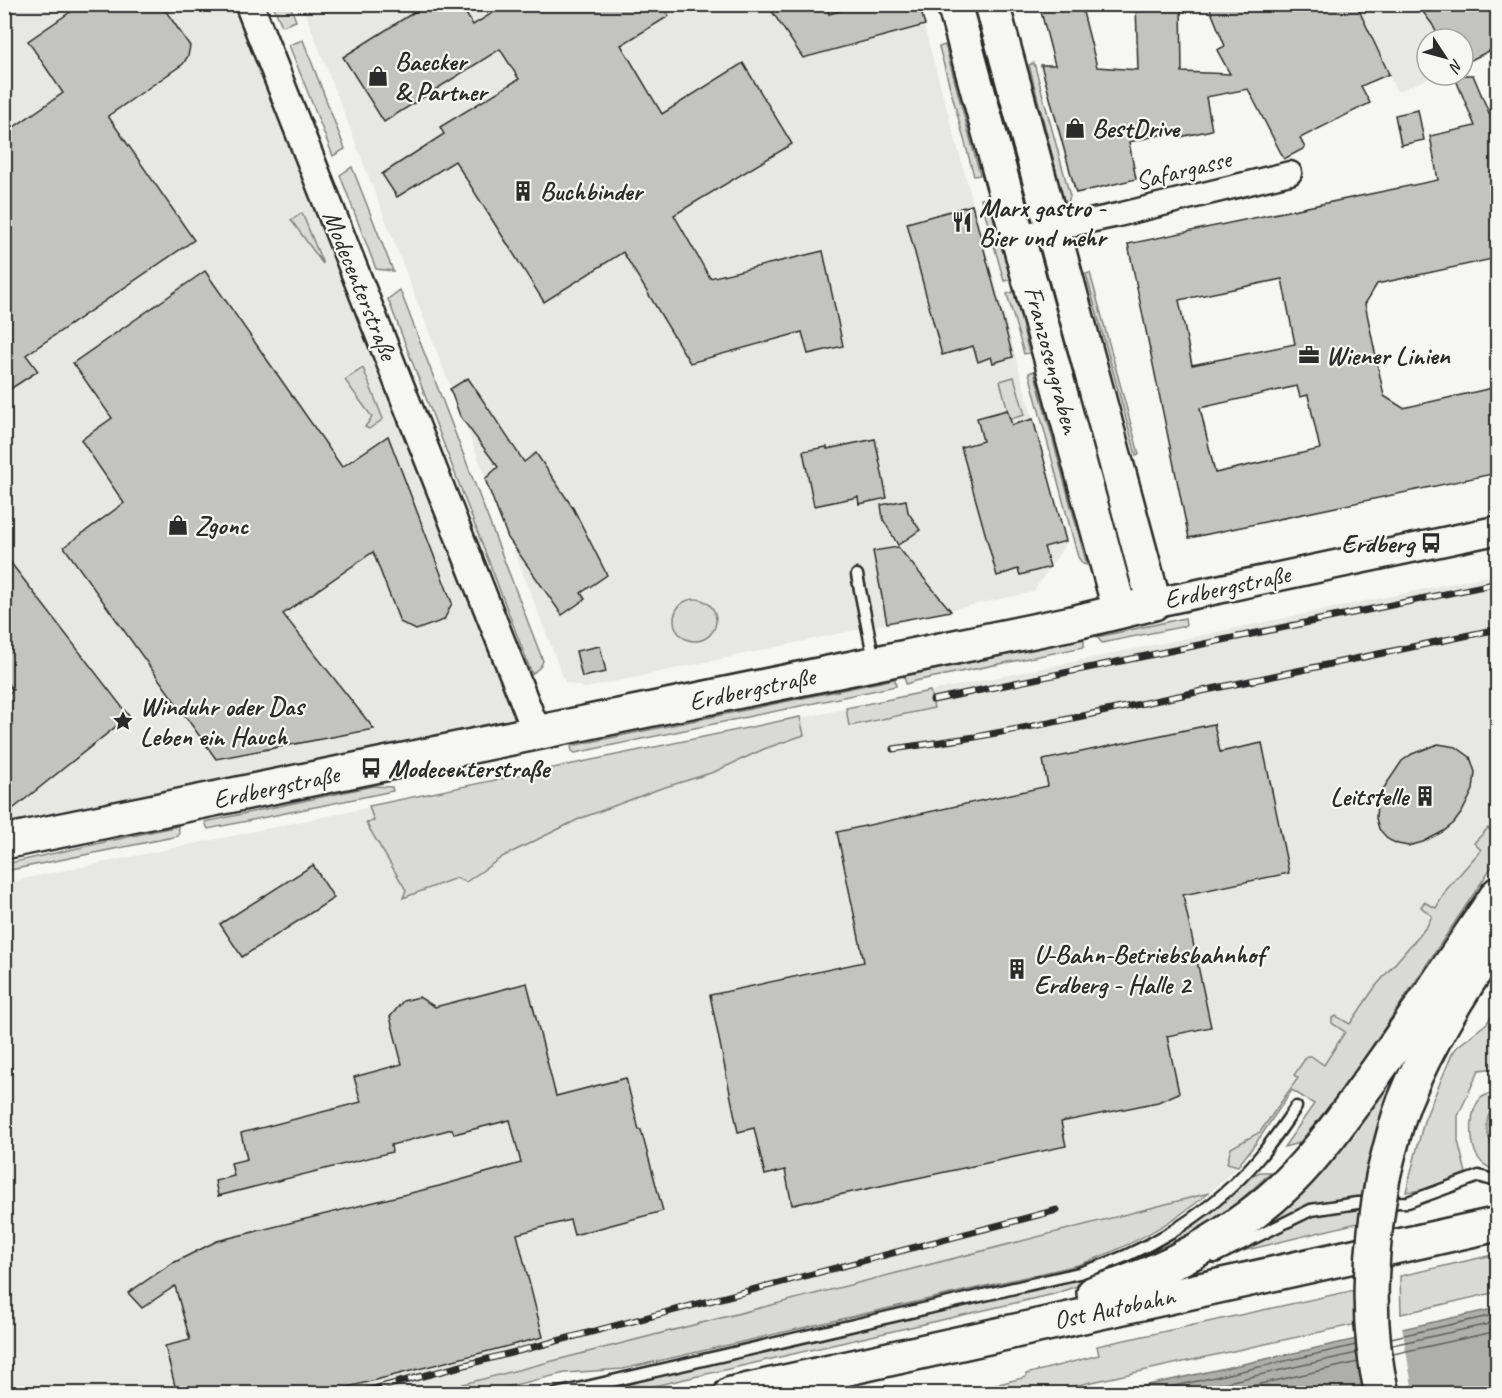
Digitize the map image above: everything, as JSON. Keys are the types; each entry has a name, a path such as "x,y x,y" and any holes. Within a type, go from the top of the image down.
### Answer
{"main road":[{"name":"Franzosengraben","path":"954,4 1120,611"},
{"name":"Franzosengraben","path":"992,4 1154,603"},
{"name":"Erdbergstraße","path":"4,842 1154,603"},
{"path":"1497,894 1411,1023 1341,1122 1289,1182 1235,1226 1164,1268 1132,1281 1021,1314 1019,1326 1497,1204"},
{"path":"1382,1394 1373,1332 1371,1258 1383,1178 1404,1104 1420,1066 1454,1003 1497,937"},
{"name":"Ost Autobahn","path":"731,1394 1019,1326 1497,1224"}],"street":[{"name":"Modecenterstraße","path":"249,4 537,733"},
{"name":"Safargasse","path":"1019,236 1290,173"},
{"name":"Erdbergstraße","path":"1154,603 1497,530"}],"lane":[{"path":"857,575 874,663"},
{"path":"556,1394 1078,1274 1108,1265 1163,1237 1192,1218 1221,1194 1253,1165 1296,1107"},
{"path":"1206,1261 1311,1210 1357,1203 1408,1202 1479,1176 1489,1179 1497,1178"},
{"path":"1019,1326 1171,1277"}],"shaded area":[{"path":"5,5 249,5 537,733 5,842"},
{"path":"273,5 290,5 296,21 282,26"},
{"path":"302,5 918,5 1067,542 1033,592 585,688 565,682"},
{"path":"968,5 980,5 1033,207 1026,206 979,35"},
{"path":"1356,5 1497,5 1497,47 1475,58 1475,27 1415,27 1415,84 1397,92"},
{"path":"303,40 345,149 333,156 289,45"},
{"path":"945,45 980,175 974,176 939,47"},
{"path":"1034,63 1070,196 1068,203 1057,196 1052,186 1058,177 1029,65"},
{"path":"352,167 393,271 376,269 340,175"},
{"path":"986,198 988,202 991,202 1016,278 1004,281 981,199"},
{"path":"302,213 323,264 291,220"},
{"path":"1090,273 1139,454 1136,455 1086,274"},
{"path":"1056,281 1073,342 1059,346 1042,285"},
{"path":"400,290 543,661 532,674 388,299"},
{"path":"1020,290 1021,296 1016,300 1029,353 1024,354 1007,294"},
{"path":"1075,351 1134,564 1119,567 1061,355"},
{"path":"363,368 383,419 369,429 365,427 372,417 345,380"},
{"path":"1034,371 1087,565 1083,564 1078,557 1029,373"},
{"path":"1014,377 1025,415 1010,419 1000,381"},
{"path":"1497,574 1497,827 1494,833 1488,828 1474,843 1481,850 1447,889 1436,908 1424,902 1421,907 1432,916 1427,926 1375,987 1350,1025 1336,1016 1332,1018 1332,1023 1346,1032 1324,1065 1311,1056 1294,1075 1298,1078 1263,1128 1245,1142 1231,1148 1227,1162 1238,1166 1209,1193 427,1393 5,1393 4,883"},
{"path":"695,599 710,605 716,620 710,635 695,641 680,635 674,620 680,605"},
{"path":"1185,618 1186,626 1102,643 1097,637"},
{"path":"1084,639 1084,647 906,684 904,676"},
{"path":"895,679 896,686 575,753 572,751 571,746"},
{"path":"930,691 934,708 849,726 846,708"},
{"path":"800,717 804,735 764,749 714,772 659,789 579,819 504,856 466,882 456,878 403,898 406,890 366,823 374,821 369,806"},
{"path":"373,786 392,787 393,791 208,829 205,822"},
{"path":"178,826 178,836 5,871 5,864"},
{"path":"1497,827 1497,859 1329,1107 1299,1143 1284,1147 1314,1104 1292,1090 1238,1166 1227,1163 1231,1148 1260,1132 1298,1078 1294,1075 1307,1056 1311,1056 1324,1065 1345,1032 1332,1023 1332,1018 1336,1016 1350,1024 1375,987 1427,926 1432,916 1421,907 1424,902 1436,908 1447,889 1481,850 1474,843 1488,828 1494,833"},
{"path":"1497,1007 1497,1068 1479,1070 1458,1116 1458,1141 1466,1173 1423,1190 1406,1192 1424,1121 1452,1054 1457,1047 1487,1023"},
{"path":"1401,1062 1406,1064 1368,1182 1358,1223 1214,1258"},
{"path":"1497,1092 1497,1108 1490,1112 1487,1127 1497,1171 1485,1165 1478,1157 1472,1134 1472,1118 1476,1104 1481,1098"},
{"path":"1260,1172 1271,1172 1245,1196 1202,1229 1172,1247 1131,1266 1054,1294 624,1393 579,1394 1097,1275 1136,1259 1173,1239 1253,1175"},
{"path":"1209,1193 1179,1216 1147,1235 1078,1265 623,1369 565,1373 485,1392 463,1384"},
{"path":"1497,1254 1497,1292 1401,1314 1400,1276"},
{"path":"1355,1290 1366,1322 1042,1393 961,1394 1099,1355 1097,1346"}],"water":[{"path":"1497,1111 1497,1151 1489,1129 1490,1115"},
{"path":"1497,1308 1497,1393 1112,1393"}],"pier":[{"path":"1402,1326 1413,1393 1374,1393 1365,1334"}],"building":[{"path":"82,4 161,4 190,46 183,64 108,116 194,240 26,355 38,371 4,393 4,134 63,93 28,41"},
{"path":"427,4 460,4 473,25 507,4 662,4 669,16 621,45 662,114 743,63 792,144 674,215 710,278 823,251 843,346 808,354 802,332 690,363 623,252 544,302 455,161 397,197 382,174 444,134 440,127 519,79 500,49 384,122 343,57"},
{"path":"767,4 826,4 829,14 863,4 919,4 925,25 803,58"},
{"path":"1039,4 1081,4 1097,67 1138,70 1136,4 1181,4 1182,72 1230,74 1217,50 1225,46 1208,4 1356,4 1389,74 1361,86 1370,103 1300,138 1305,148 1284,159 1248,89 1206,97 1212,130 1180,137 1178,131 1129,142 1136,179 1076,193 1041,65 1055,65"},
{"path":"1417,4 1497,4 1497,47 1475,58 1475,27 1434,27"},
{"name":"Wiener Linien","path":"1475,80 1497,132 1497,258 1377,284 1365,304 1384,396 1403,408 1497,387 1497,473 1189,538 1128,244 1438,180 1430,136 1475,126 1459,87 1475,87","holes":["1282,279 1295,344 1192,365 1179,300","1297,386 1300,397 1308,395 1320,449 1215,473 1200,408"]},
{"path":"1418,110 1424,140 1401,145 1395,115"},
{"path":"972,205 1013,357 993,363 991,357 978,362 973,346 942,355 907,223"},
{"name":"Zgonc","path":"205,271 342,467 388,436 452,603 444,620 416,630 400,622 373,552 283,614 374,729 216,759 64,547 124,503 81,440 112,418 73,363"},
{"path":"468,378 524,462 536,453 573,508 607,575 581,593 585,599 562,615 508,538 485,479 498,467 460,416 450,389"},
{"path":"1007,410 1012,425 1033,419 1066,541 1044,547 1050,567 1020,575 1018,569 997,576 961,447 983,441 977,418"},
{"path":"875,439 887,498 859,504 858,497 814,506 803,451 827,447 827,449"},
{"path":"906,500 908,512 920,530 898,545 883,519 881,505"},
{"path":"898,547 951,611 887,623 873,551"},
{"path":"4,554 129,716 4,816 4,697 13,690 4,679"},
{"path":"600,646 606,672 582,677 576,651"},
{"name":"U-Bahn-Betriebsbahnhof Erdberg - Halle 2","path":"1214,724 1220,752 1262,743 1289,873 1183,895 1211,1027 1167,1036 1179,1093 1158,1102 1061,1122 1066,1146 792,1205 785,1170 765,1175 754,1128 738,1132 710,995 864,962 837,832 1048,786 1043,760"},
{"name":"Leitstelle","path":"1438,744 1456,747 1470,757 1475,772 1473,790 1462,812 1444,831 1423,842 1408,846 1389,840 1379,829 1376,818 1377,801 1381,792 1402,761 1412,754"},
{"path":"313,865 334,898 242,957 220,924"},
{"path":"527,983 556,1096 626,1078 663,1211 574,1235 570,1220 517,1234 543,1337 321,1394 177,1394 165,1346 190,1340 175,1286 142,1308 128,1293 171,1264 217,1241 439,1186 521,1163 510,1120 454,1134 452,1129 391,1145 392,1152 218,1196 215,1181 234,1176 231,1163 247,1159 241,1133 361,1102 354,1077 402,1064 390,1017 403,1001 419,997 435,1007"}],"railway":[{"path":"933,700 1498,583"},
{"path":"893,749 1049,723 1498,629"},
{"path":"354,1394 1057,1210"}],"place":[{"name":"Baecker & Partner","path":"378,76"},
{"name":"BestDrive","path":"1075,128"},
{"name":"Buchbinder","path":"523,191"},
{"name":"Marx gastro - Bier und mehr","path":"962,222"},
{"name":"Wiener Linien","path":"1309,355"},
{"name":"Zgonc","path":"178,525"},
{"name":"Erdberg","path":"1431,543"},
{"name":"Winduhr oder Das Leben ein Hauch","path":"123,721"},
{"name":"Modecenterstraße","path":"371,768"},
{"name":"Leitstelle","path":"1425,796"},
{"name":"U-Bahn-Betriebsbahnhof Erdberg - Halle 2","path":"1017,969"}]}
